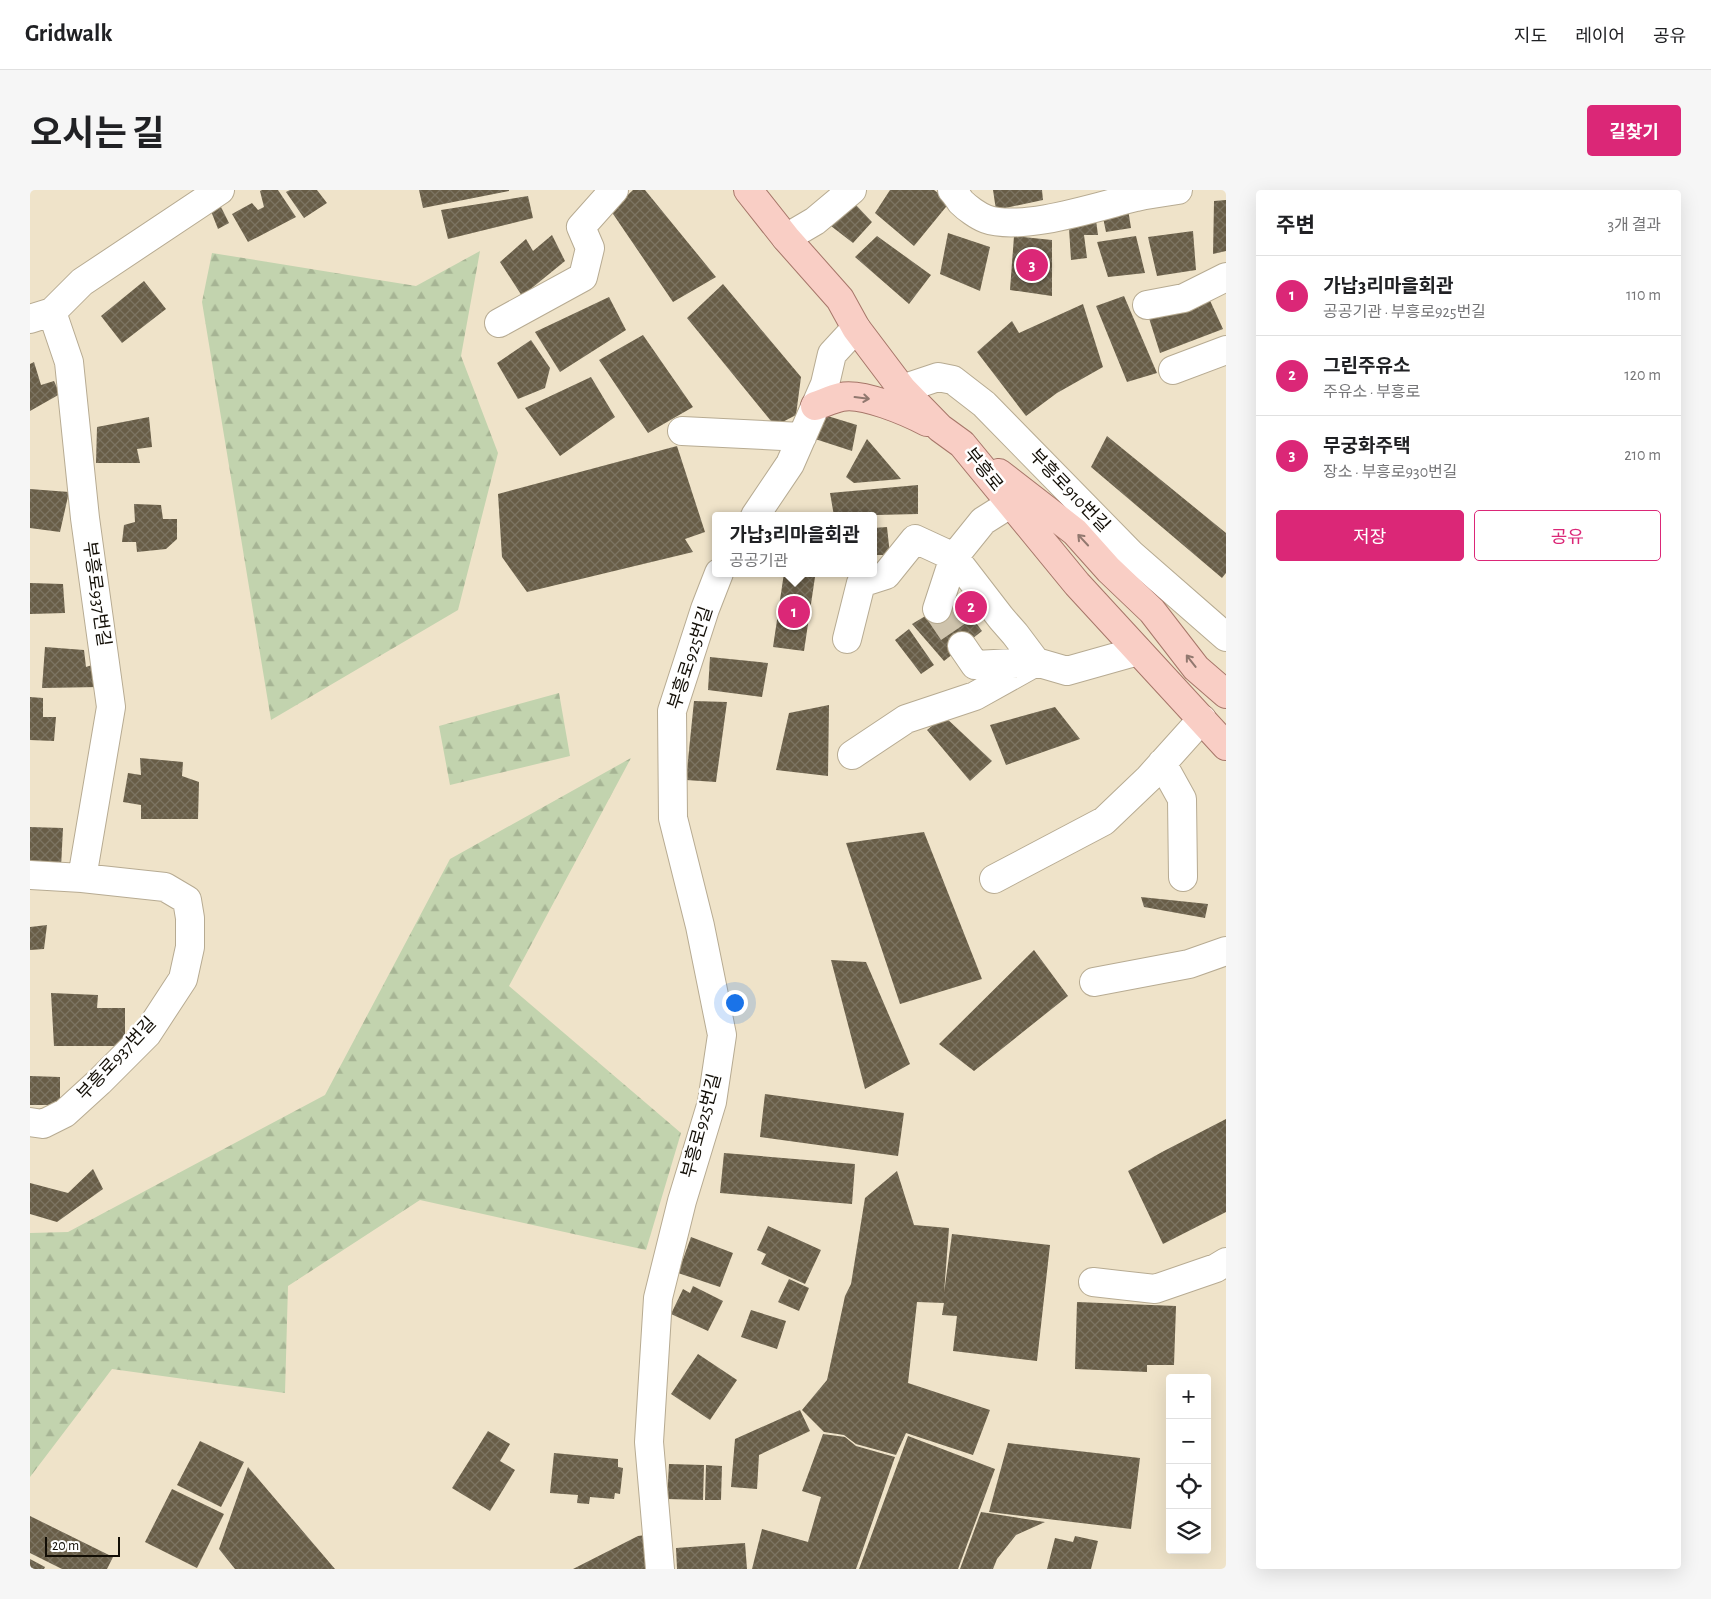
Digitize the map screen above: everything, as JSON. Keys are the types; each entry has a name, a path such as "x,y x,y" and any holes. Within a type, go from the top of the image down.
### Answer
{"main road":[{"name":"부흥로","path":"748,190 786,238 840,299 856,328 902,388 940,428 962,444 1077,584 1226,746"},
{"path":"815,406 843,396 869,399 913,415 940,428"},
{"path":"962,444 1075,532 1109,570 1152,612 1196,668 1226,694"}],"street":[{"name":"부흥로937번길","path":"82,878 111,707 85,518 69,362 41,315 82,282 220,190"},
{"path":"499,323 582,277 590,248 581,227 614,190"},
{"path":"786,238 815,220 852,190"},
{"path":"952,190 961,202 987,220 1026,222 1178,190"},
{"path":"1147,305 1184,298 1224,284"},
{"path":"757,512 790,464 825,384 832,354 856,328"},
{"path":"1173,370 1226,350"},
{"name":"부흥로910번길","path":"902,388 938,377 953,380 984,404 1131,554 1226,638"},
{"path":"682,431 802,437"},
{"path":"937,609 954,557 983,521 1010,504"},
{"path":"847,639 861,583 886,575 915,539 954,557 1036,662"},
{"name":"부흥로925번길","path":"660,1569 649,1442 658,1298 682,1201 712,1102 722,1035 700,926 673,818 672,711 705,609 717,577"},
{"path":"962,646 975,665 1036,662 1066,671 1138,651"},
{"path":"852,754 906,719 975,696 1036,662"},
{"path":"994,879 1104,821 1149,778 1202,719"},
{"path":"1162,763 1182,799 1183,878"},
{"name":"부흥로937번길","path":"30,875 82,878 165,887 187,900 190,918 190,947 183,979 147,1034 65,1113 43,1124 30,1122"},
{"path":"1094,982 1190,964 1226,951"},
{"path":"1093,1282 1155,1289 1216,1268 1226,1262"}],"green space":[{"path":"480,251 461,356 498,453 458,610 271,720 202,302 212,253 416,286"},
{"path":"559,693 570,756 450,785 439,726"},
{"path":"631,758 509,986 681,1133 646,1250 420,1200 288,1286 285,1393 112,1369 30,1477 30,1233 68,1232 325,1095 450,859"}],"building":[{"path":"278,190 296,217 248,242 232,214 252,203 258,210 264,207 260,191"},
{"path":"290,190 317,190 327,203 304,218 286,192"},
{"path":"419,190 509,190 509,191 423,208"},
{"path":"633,190 645,190 716,277 673,302 611,211"},
{"path":"890,190 934,190 950,202 914,246 875,213"},
{"path":"993,190 1042,190 1043,200 996,210"},
{"path":"528,196 533,218 448,239 441,210"},
{"path":"1226,200 1226,251 1213,254 1214,201"},
{"path":"855,204 872,222 853,243 831,226"},
{"path":"220,205 229,223 218,229 209,206"},
{"path":"1128,209 1131,228 1106,232 1102,213"},
{"path":"1096,220 1098,235 1084,235 1087,258 1071,260 1069,228"},
{"path":"1193,231 1196,270 1157,276 1148,237"},
{"path":"948,233 990,247 980,291 940,274"},
{"path":"552,235 565,261 522,296 500,262 526,239 533,251"},
{"path":"877,236 931,275 909,304 855,257"},
{"path":"1014,236 1052,240 1052,296 1010,290"},
{"path":"1136,236 1145,273 1108,277 1097,242"},
{"path":"144,281 166,309 122,343 101,316"},
{"path":"723,284 801,377 796,415 775,426 687,318"},
{"path":"1207,294 1223,329 1160,353 1148,315"},
{"path":"1124,296 1157,373 1127,382 1096,306"},
{"path":"609,297 626,330 560,372 535,332"},
{"path":"1083,304 1103,367 1057,393 1026,416 977,352 1012,321 1019,333"},
{"path":"643,335 693,407 648,433 599,360"},
{"path":"531,340 550,368 545,388 518,399 497,363"},
{"path":"34,362 41,385 54,381 60,394 30,411 30,364"},
{"path":"591,377 615,417 560,456 525,408"},
{"path":"821,414 857,425 852,451 812,438"},
{"path":"149,417 152,447 137,449 140,463 96,463 97,427"},
{"path":"1107,436 1226,533 1226,573 1222,578 1091,467"},
{"path":"867,439 901,479 854,483 846,477"},
{"path":"677,446 705,532 685,539 693,552 527,592 502,557 498,494"},
{"path":"918,485 918,514 877,515 877,512 833,512 830,493"},
{"path":"30,489 69,492 60,532 30,528"},
{"path":"134,504 161,505 163,519 177,519 177,539 166,549 137,552 136,542 122,542 124,525 135,522"},
{"path":"887,527 890,555 877,555 877,528"},
{"path":"783,577 815,577 804,651 773,647"},
{"path":"30,583 63,584 65,613 30,614"},
{"path":"957,597 982,631 944,661 912,624"},
{"path":"909,629 934,665 921,674 895,640"},
{"path":"45,647 84,650 86,667 95,664 99,687 42,688"},
{"path":"710,657 768,663 762,697 708,690"},
{"path":"30,697 43,698 43,717 56,717 54,741 30,740"},
{"path":"694,701 727,702 716,782 686,780"},
{"path":"829,705 828,776 776,770 789,713"},
{"path":"1055,707 1080,739 1006,765 990,725"},
{"path":"944,716 992,761 970,781 927,730"},
{"path":"140,758 183,762 182,776 199,782 198,819 141,819 141,805 123,802 128,773 141,775"},
{"path":"30,827 63,828 61,868 30,865"},
{"path":"924,832 982,979 900,1004 846,843"},
{"path":"1141,897 1208,904 1205,918 1144,907"},
{"path":"47,925 44,949 30,950 30,927"},
{"path":"1034,950 1068,996 974,1071 939,1044"},
{"path":"831,960 866,962 910,1064 865,1089"},
{"path":"51,993 98,995 97,1008 125,1008 125,1046 54,1046"},
{"path":"30,1076 60,1077 60,1105 30,1105"},
{"path":"765,1094 904,1113 898,1156 760,1137"},
{"path":"1226,1119 1226,1212 1163,1244 1128,1171"},
{"path":"724,1153 855,1164 852,1204 720,1193"},
{"path":"93,1169 103,1189 57,1222 30,1214 30,1183 68,1193"},
{"path":"897,1171 914,1225 949,1228 944,1293 952,1234 1050,1245 1037,1361 953,1351 957,1316 942,1315 944,1303 917,1302 908,1383 990,1410 973,1455 906,1433 896,1455 856,1444 844,1435 824,1432 802,1410 827,1380 845,1296 851,1284 865,1198"},
{"path":"768,1226 821,1250 805,1284 761,1264 766,1254 757,1250"},
{"path":"691,1237 733,1253 720,1287 678,1273"},
{"path":"789,1279 809,1288 799,1311 778,1302"},
{"path":"693,1286 723,1301 708,1331 671,1314 683,1289 690,1293"},
{"path":"1077,1302 1176,1306 1174,1365 1147,1365 1147,1372 1075,1369"},
{"path":"751,1310 786,1321 777,1349 741,1337"},
{"path":"698,1354 737,1380 710,1420 671,1394"},
{"path":"800,1410 810,1431 759,1455 757,1489 731,1487 735,1439"},
{"path":"488,1431 510,1444 500,1461 515,1470 490,1511 452,1488"},
{"path":"823,1434 845,1437 856,1446 895,1457 856,1569 752,1569 762,1529 808,1542 821,1497 802,1491"},
{"path":"908,1436 995,1469 958,1569 859,1569"},
{"path":"200,1441 244,1462 221,1507 177,1485"},
{"path":"1008,1443 1140,1458 1131,1529 989,1512"},
{"path":"554,1453 618,1459 618,1467 623,1468 620,1494 615,1493 614,1499 590,1497 589,1504 577,1503 578,1495 550,1493"},
{"path":"669,1464 704,1465 703,1500 667,1499"},
{"path":"706,1465 722,1466 721,1500 705,1500"},
{"path":"248,1467 335,1569 235,1569 219,1549"},
{"path":"172,1489 224,1514 197,1568 145,1542"},
{"path":"981,1512 1045,1522 1016,1535 997,1559 993,1569 960,1569"},
{"path":"30,1516 113,1557 107,1569 62,1569 30,1553"},
{"path":"646,1535 655,1569 573,1569 638,1536"},
{"path":"1075,1536 1098,1541 1091,1569 1047,1569 1055,1538 1073,1542"},
{"path":"745,1543 747,1569 677,1569 676,1548"},
{"path":"30,1559 45,1567 44,1569 30,1569"}],"tunnel":[{"path":"937,609 962,646"}],"place":[{"name":"무궁화주택","path":"1032,265"},
{"name":"그린주유소","path":"971,607"},
{"name":"가납3리마을회관","path":"794,612"}]}
